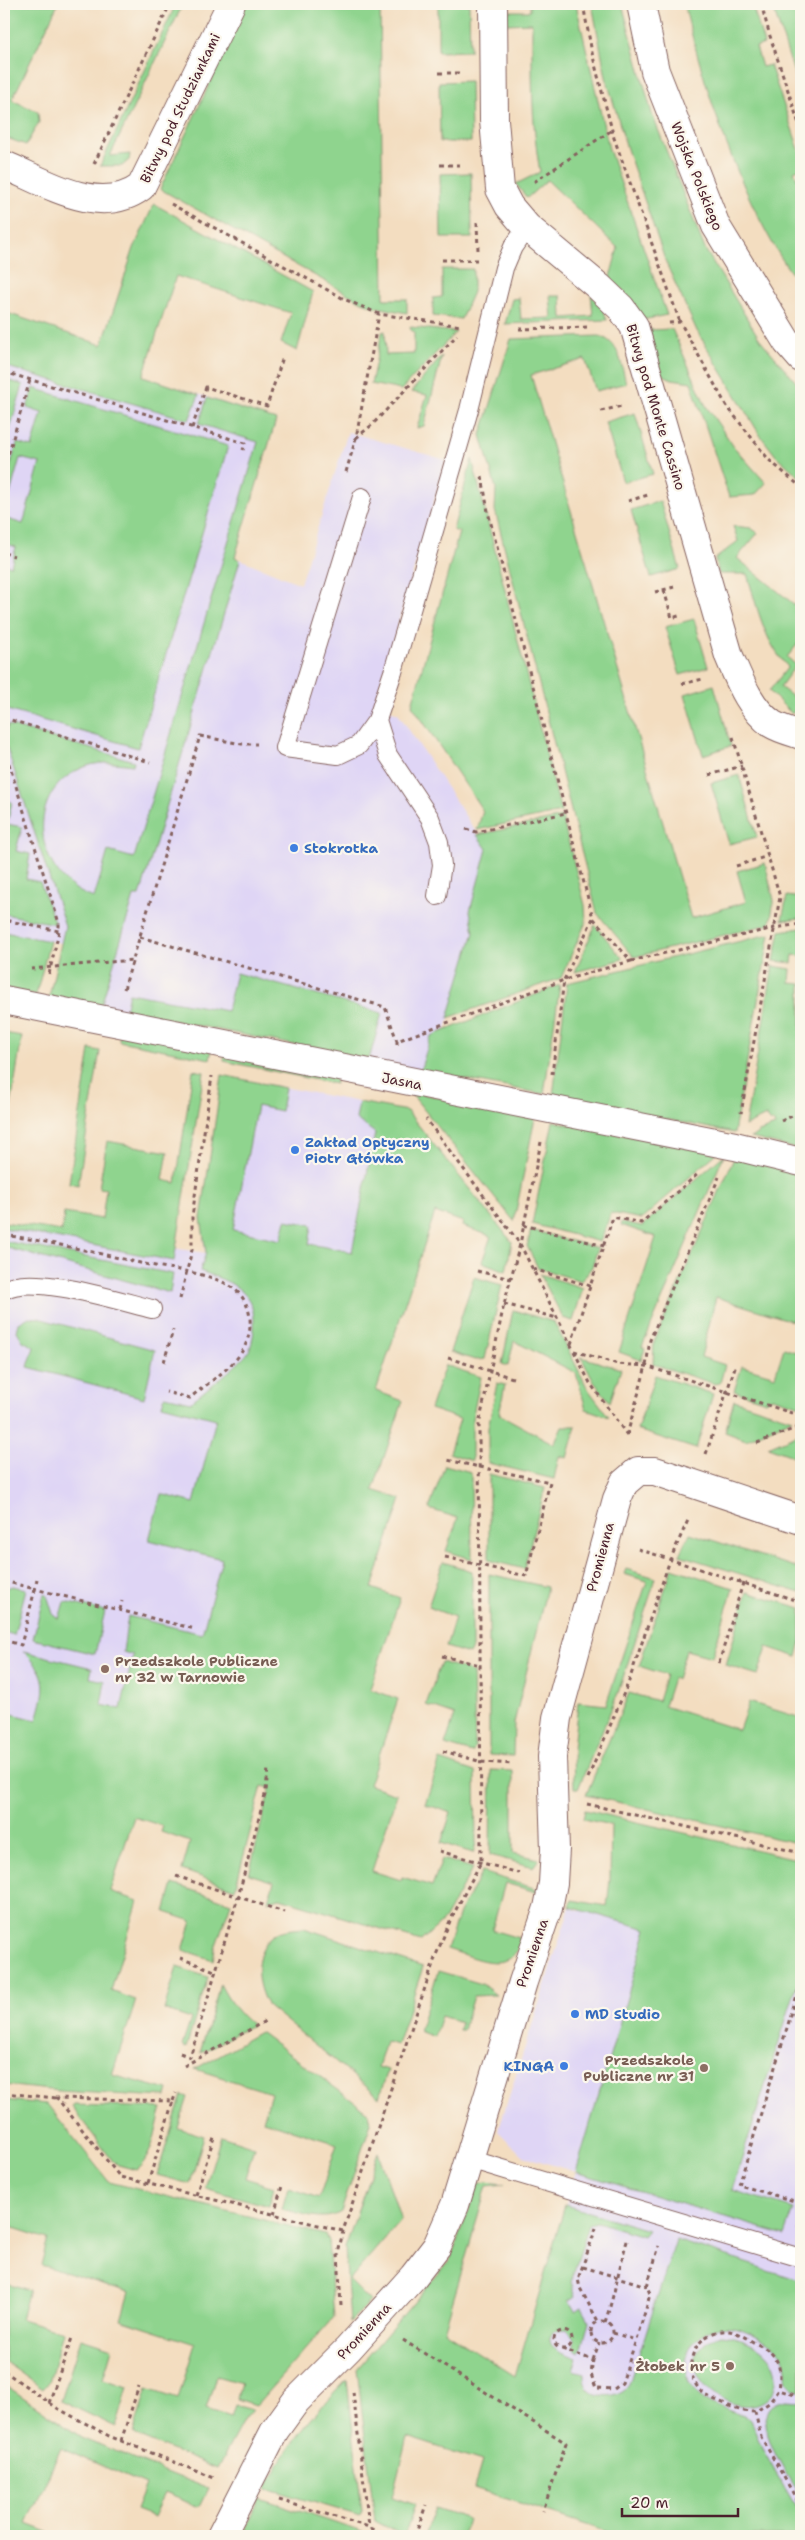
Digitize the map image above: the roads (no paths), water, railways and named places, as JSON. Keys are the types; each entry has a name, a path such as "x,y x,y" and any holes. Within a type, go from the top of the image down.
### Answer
{"street":[{"name":"Bitwy pod Studziankami","path":"4,165 86,199 112,200 129,196 141,187 231,4"},
{"name":"Bitwy pod Monte Cassino","path":"493,4 496,160 500,190 508,206 527,227 599,287 621,308 634,326 729,656 742,686 757,709 772,724 801,735"},
{"name":"Wojska Polskiego","path":"641,4 656,71 716,226 787,342 801,358"},
{"name":"Jasna","path":"4,1000 735,1146 801,1162"},
{"name":"Promienna","path":"221,2536 274,2430 296,2401 348,2349 413,2277 437,2246 454,2205 523,1982 548,1908 553,1883 556,1849 552,1757 557,1718 616,1499 624,1483 638,1471 654,1471 801,1520"}],"lane":[{"path":"362,497 285,748 338,755 359,745 377,720 394,672 490,330 504,268 513,247 527,227"},
{"path":"377,720 388,755 430,818 439,842 442,865 436,896"},
{"path":"4,1290 11,1285 27,1283 47,1285 152,1309"},
{"path":"469,2159 801,2258"}],"place":[{"name":"Stokrotka","path":"294,848"},
{"name":"Zakład Optyczny Piotr Główka","path":"295,1150"},
{"name":"Przedszkole Publiczne nr 32 w Tarnowie","path":"105,1669"},
{"name":"MD Studio","path":"575,2014"},
{"name":"KINGA","path":"564,2066"},
{"name":"Przedszkole Publiczne nr 31","path":"704,2068"},
{"name":"Żłobek nr 5","path":"730,2366"}]}
